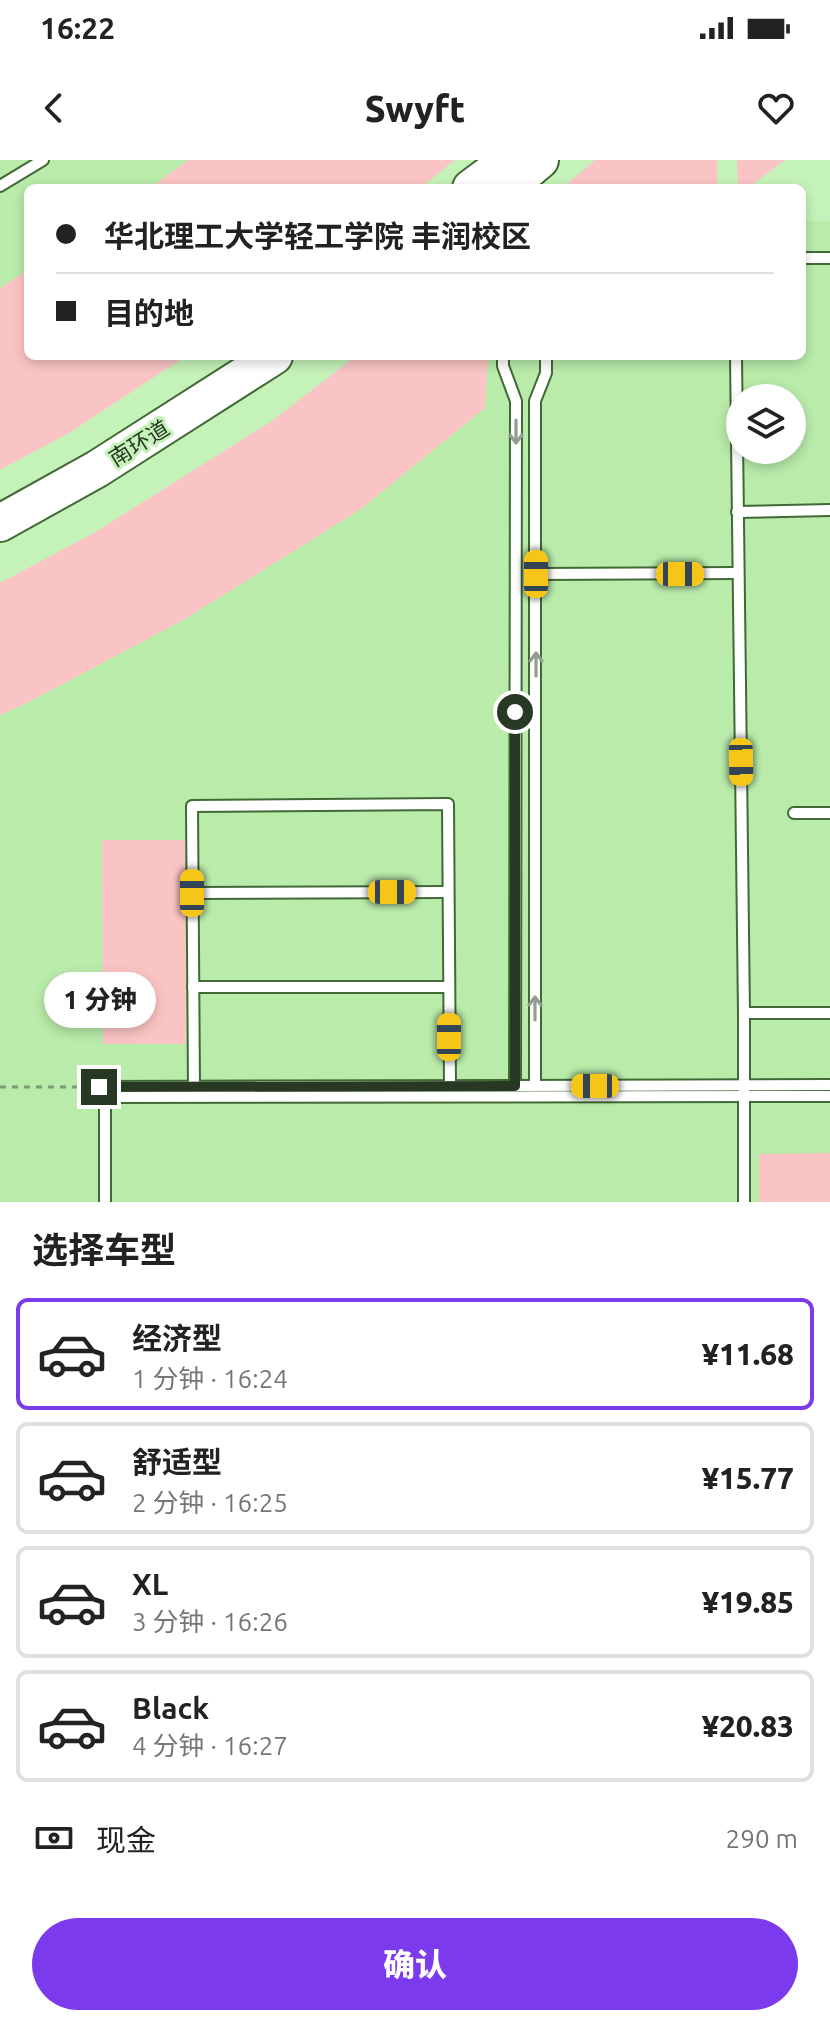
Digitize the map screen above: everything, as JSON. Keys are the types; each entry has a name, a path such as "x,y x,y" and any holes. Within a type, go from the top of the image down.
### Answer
{"highway":[{"path":"483,184 524,171"},
{"name":"南环道","path":"0,500 230,360"},
{"name":"南环道","path":"0,523 97,469 268,360"}],"lane":[{"path":"0,186 43,160"},
{"path":"806,258 830,258"},
{"path":"503,360 516,401 515,1086"},
{"path":"535,1086 535,401 546,373 546,360"},
{"path":"736,360 744,1202"},
{"path":"737,512 830,510"},
{"path":"536,574 738,573"},
{"path":"194,1087 192,806 432,804 448,804 450,1086"},
{"path":"794,813 830,813"},
{"path":"192,893 448,892"},
{"path":"193,987 449,987"},
{"path":"744,1013 830,1013"},
{"path":"102,1092 743,1090 830,1085"},
{"path":"102,1092 194,1087 535,1086 743,1090 830,1096"},
{"path":"102,1092 105,1202"}],"path":[{"path":"0,1087 102,1092"}],"shaded area":[{"path":"0,160 188,160 155,184 24,184 24,273 0,288"},
{"path":"188,160 455,160 425,184 155,184"},
{"path":"595,160 717,160 717,184 567,184"},
{"path":"737,160 785,160 753,184 738,184"},
{"path":"806,221 830,221 830,1202 0,1202 0,715 29,702 485,408 488,360 806,360"},
{"path":"24,273 24,360 180,360 69,433 0,470 0,288"},
{"path":"351,360 488,360 485,408 361,509 185,619 0,715 0,583 94,533 272,421"},
{"path":"102,840 185,840 186,1044 103,1044"},
{"path":"830,1153 830,1202 759,1202 759,1154"}],"route":[{"path":"99,1087 515,1086 515,712"}]}
